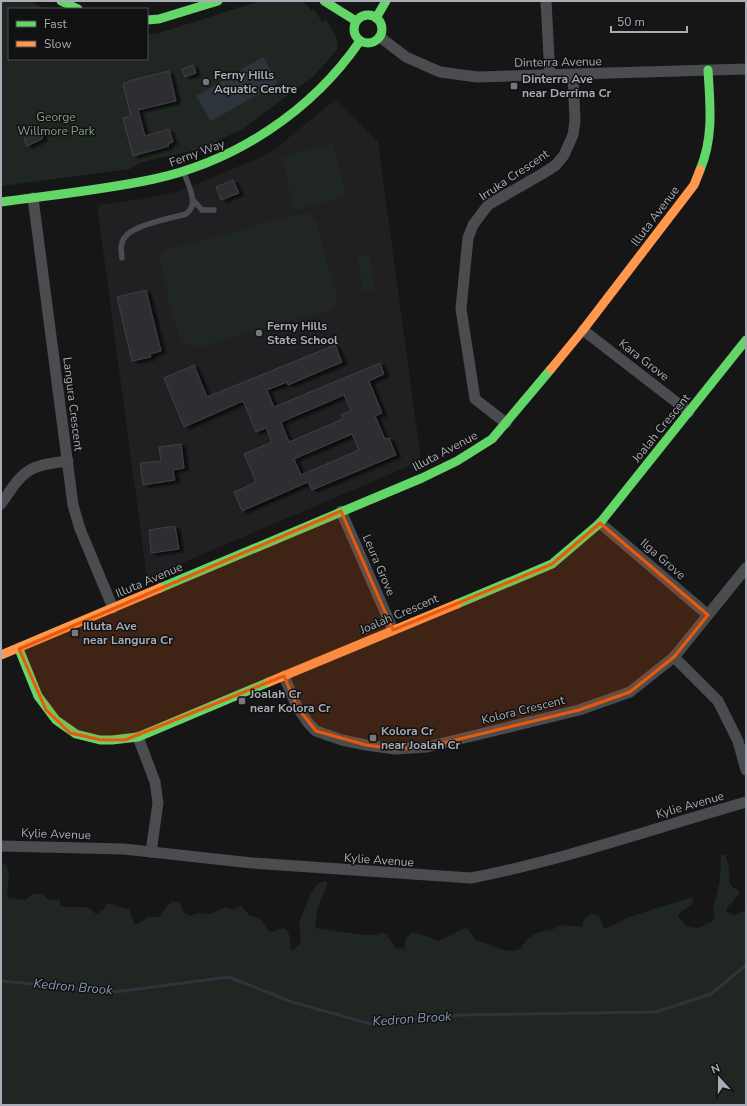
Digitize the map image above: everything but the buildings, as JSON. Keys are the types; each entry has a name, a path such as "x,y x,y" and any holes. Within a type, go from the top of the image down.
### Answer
{"street":[{"path":"61,1 76,8"},
{"path":"148,20 159,19 218,1"},
{"path":"324,1 356,22"},
{"path":"376,18 386,1"},
{"path":"546,1 550,76"},
{"path":"366,15 376,18 382,27 380,37 371,43 360,42 354,32 356,22 366,15"},
{"name":"Dinterra Avenue","path":"380,37 406,57 440,72 477,77 746,69"},
{"name":"Ferny Way","path":"1,202 144,182 184,172 229,154 274,128 316,95 348,60 360,42"},
{"name":"Illuta Avenue","path":"1,655 19,649 341,511 422,478 457,461 492,439 583,330 694,185 706,154 711,123 708,70"},
{"name":"Irruka Crescent","path":"506,423 475,399 461,309 468,238 473,225 488,205 556,165 564,156 573,135 575,116 573,75"},
{"name":"Langura Crescent","path":"33,198 76,516 113,608"},
{"name":"Kara Grove","path":"583,330 689,412"},
{"name":"Joalah Crescent","path":"19,649 46,710 70,733 84,737 111,741 138,737 552,564 600,523 746,340"},
{"path":"1,504 22,474 38,466 68,460"},
{"name":"Leura Grove","path":"341,511 392,630"},
{"name":"Ilga Grove","path":"600,523 708,615"},
{"name":"Kolora Crescent","path":"284,676 297,707 316,731 342,740 366,745 395,749 427,747 579,710 630,692 674,657 746,568"},
{"path":"674,657 718,701 738,740 746,770"},
{"path":"138,737 155,782 158,803 151,852"},
{"name":"Kylie Avenue","path":"1,846 124,849 267,865 471,878 554,858 746,802"}],"lane":[{"path":"184,172 194,201 202,210 214,210"},
{"path":"122,258 121,247 123,241 130,232 186,214 193,208 194,201"}],"highlighted area":[{"path":"341,511 393,630 552,564 600,523 708,615 674,657 630,692 579,710 427,747 395,749 366,745 316,731 297,707 284,676 125,740 101,740 70,733 46,710 19,649"}],"shaded area":[{"path":"263,57 278,83 211,121 196,96"},
{"name":"Ferny Hills State School","path":"336,99 378,142 421,461 147,578 97,205 142,199 179,191 257,159 275,149"}],"green space":[{"name":"Ferny Hills Aquatic Centre","path":"1,1 30,1 42,8 8,8 8,60 148,60 148,35 159,33 260,1 301,1 308,6 311,11 314,9 322,22 326,19 335,35 337,43 336,51 313,77 241,130 201,149 142,162 130,169 1,186"},
{"path":"333,144 346,197 294,210 282,157"},
{"path":"309,214 316,221 338,301 335,306 329,310 202,346 191,346 186,344 179,334 172,315 160,263 160,255 166,250 296,215"},
{"path":"370,256 375,290 363,291 358,257"},
{"path":"721,855 725,855 729,866 730,884 738,890 739,894 726,909 727,913 735,915 746,910 746,1105 1,1105 2,864 6,865 9,872 7,895 9,898 25,900 31,895 40,894 49,900 60,899 61,907 87,907 96,914 104,910 106,903 129,909 134,924 138,924 148,917 160,917 166,907 173,901 181,904 183,912 190,916 198,913 211,914 226,907 233,910 241,906 249,915 260,919 268,930 272,932 283,928 287,930 290,937 291,950 295,949 301,943 299,922 312,891 317,884 325,881 328,883 318,907 315,928 363,935 383,933 387,935 396,948 404,949 406,938 412,933 420,934 439,941 464,928 468,929 475,939 500,949 512,951 520,949 528,938 539,932 551,930 562,925 582,927 585,918 592,914 599,916 603,927 607,928 629,917 692,897 694,901 678,916 686,926 698,928 713,921 715,917 713,909 720,880"}],"waterway":[{"name":"Kedron Brook","path":"1,981 115,992 229,977 292,1002 371,1024 460,1015 656,1012 711,994 746,965"}],"traffic: fast":[{"path":"61,1 76,8"},
{"path":"148,20 159,19 218,1"},
{"path":"324,1 356,21"},
{"path":"376,18 386,1"},
{"path":"368,15 378,19 382,29 378,39 368,43 358,39 354,29 358,19 368,15"},
{"path":"1,202 135,183 184,171 214,160 243,146 270,130 295,111 319,90 341,66 360,41"},
{"path":"700,170 709,133 710,108 708,70"},
{"path":"457,604 552,564 600,523 746,340"},
{"path":"160,588 422,478 457,461 492,439 551,369"},
{"path":"19,649 38,696 56,720 76,734 100,740 138,737 269,682"}],"traffic: slow":[{"path":"551,369 583,330 694,185 700,170"},
{"path":"1,655 160,588"},
{"path":"269,682 457,604"}],"place":[{"name":"Ferny Hills Aquatic Centre","path":"206,82"},
{"name":"Dinterra Ave near Derrima Cr","path":"514,86"},
{"name":"Ferny Hills State School","path":"259,333"},
{"name":"Illuta Ave near Langura Cr","path":"75,633"},
{"name":"Joalah Cr near Kolora Cr","path":"242,701"},
{"name":"Kolora Cr near Joalah Cr","path":"373,738"}],"park label":[{"name":"George Willmore Park","path":"56,124"}]}
